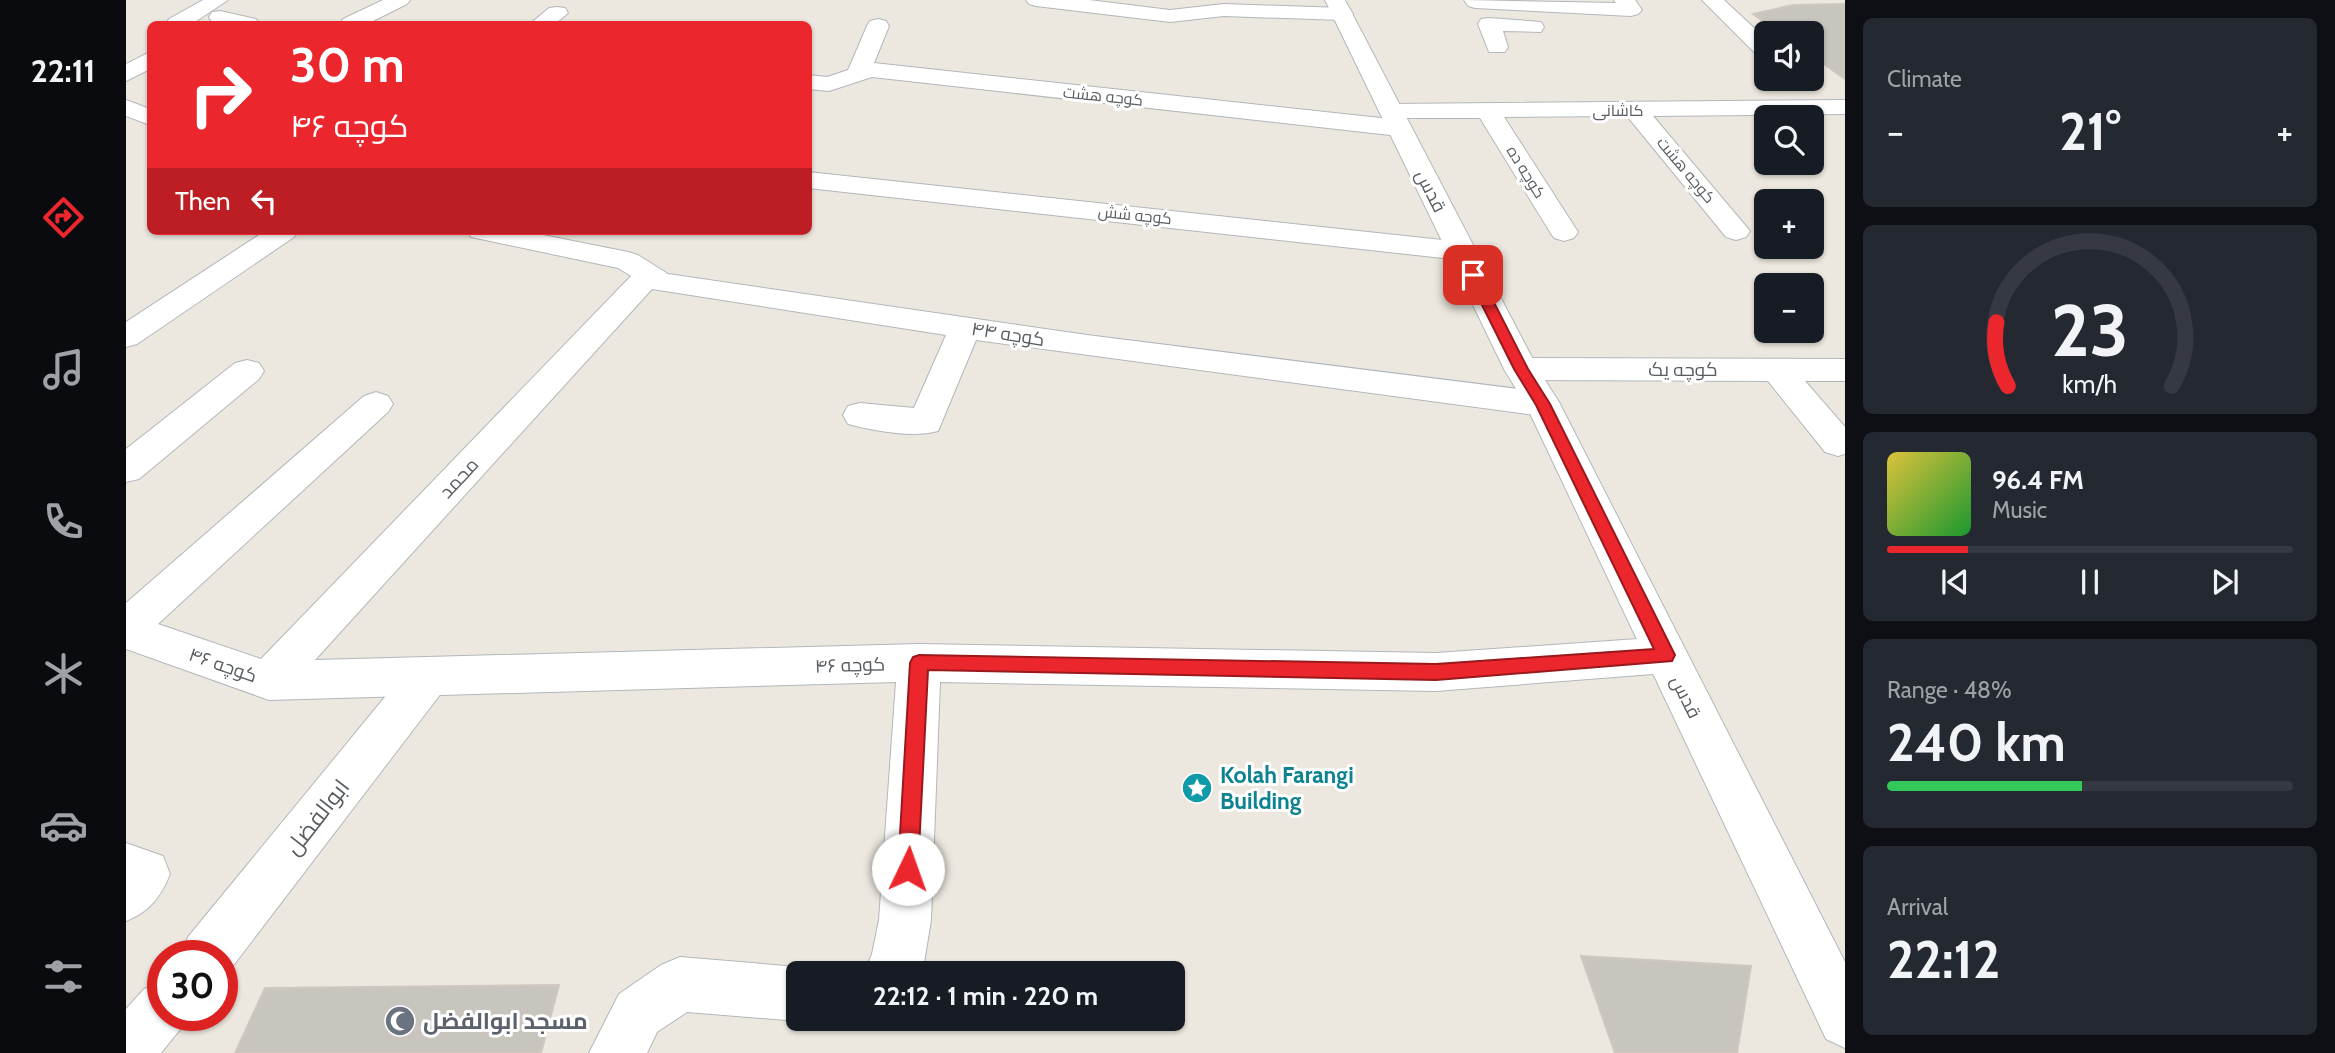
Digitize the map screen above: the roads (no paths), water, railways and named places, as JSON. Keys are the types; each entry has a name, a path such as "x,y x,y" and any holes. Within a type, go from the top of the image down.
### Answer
{"street":[{"path":"188,21 215,14 247,0"},
{"path":"357,21 400,0"},
{"path":"1036,0 1170,16 1224,10 1338,7"},
{"path":"1474,1 1631,10 1624,0"},
{"path":"1474,1 1489,24 1497,47"},
{"path":"1713,1 1739,1"},
{"path":"1713,1 1754,40"},
{"name":"قدس","path":"1338,7 1521,369 1543,404 1845,1020"},
{"path":"215,14 238,21"},
{"path":"1489,24 1549,28"},
{"path":"858,74 878,26"},
{"name":"کوچه هشت","path":"812,82 829,84 870,70 1395,120"},
{"path":"1814,91 1840,108"},
{"path":"126,107 147,117"},
{"name":"کاشانی","path":"1395,120 1488,111 1840,108"},
{"name":"کوچه هشت","path":"1635,110 1736,231"},
{"name":"کوچه ده","path":"1488,111 1564,232"},
{"name":"کوچه شش","path":"812,180 1461,251"},
{"path":"126,337 278,235"},
{"name":"کوچه ۴۴","path":"501,235 628,261 660,282 965,328 1543,404"},
{"name":"محمد","path":"269,681 649,275"},
{"path":"860,415 926,422 965,328"},
{"name":"کوچه یک","path":"1521,369 1845,370"},
{"path":"1777,370 1838,443"},
{"path":"126,469 247,371"},
{"path":"126,630 376,404"},
{"name":"کوچه ۴۶","path":"126,630 269,681 919,663 1436,672 1666,655"},
{"path":"897,961 905,920 919,663"},
{"name":"ابوالفضل","path":"220,940 427,678"},
{"path":"126,868 145,874 126,896"},
{"path":"617,1053 638,1013 680,984 786,993"},
{"path":"126,1052 147,1027"}],"place":[{"name":"Kolah Farangi Building","path":"1197,788"},
{"name":"مسجد ابوالفضل","path":"400,1021"}]}
